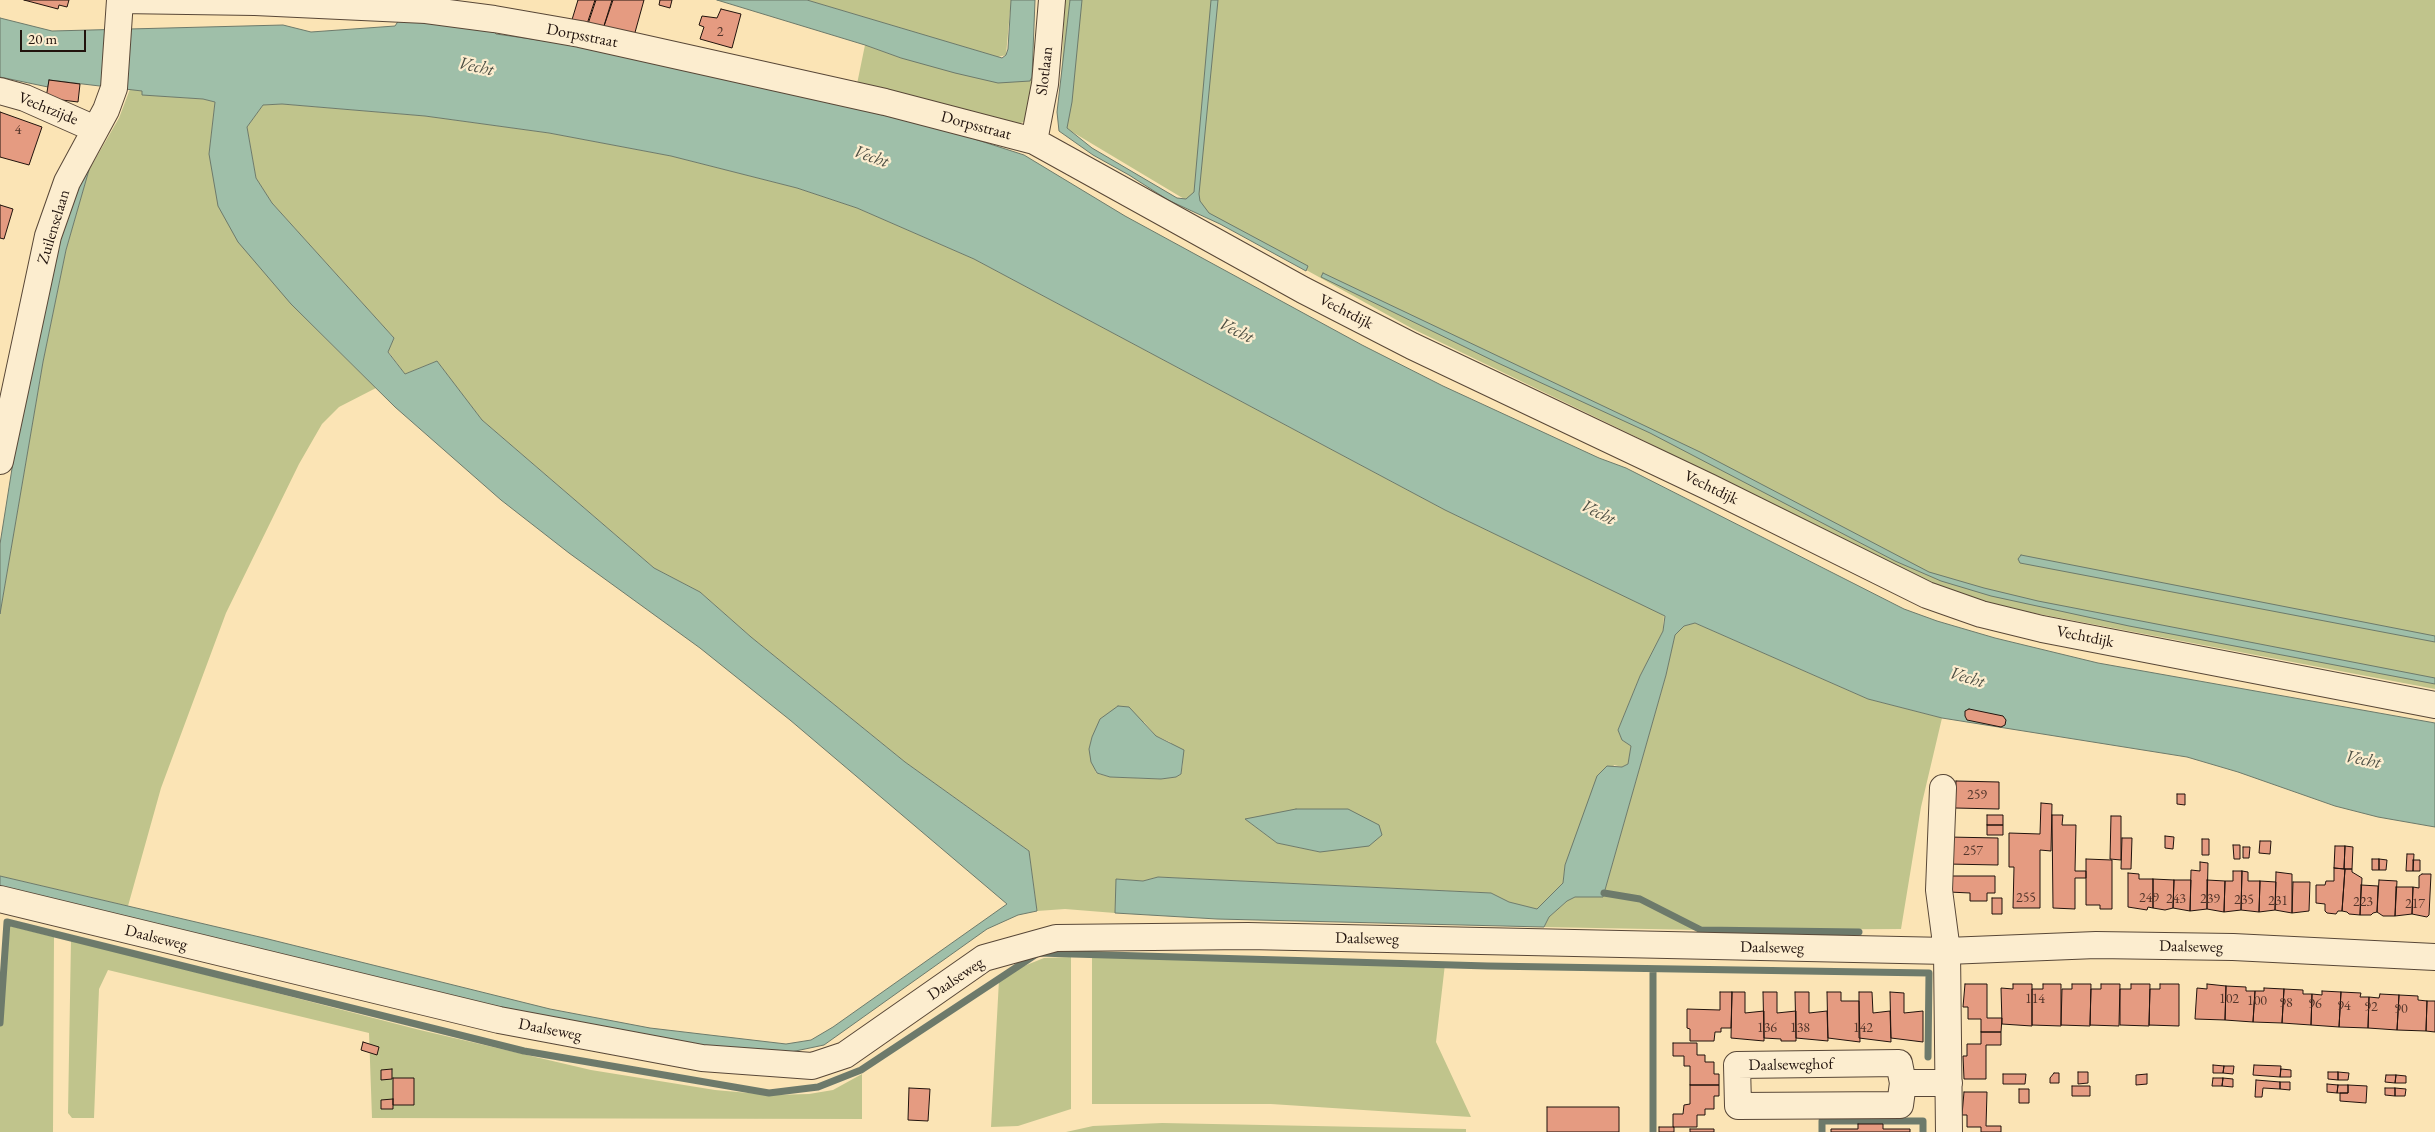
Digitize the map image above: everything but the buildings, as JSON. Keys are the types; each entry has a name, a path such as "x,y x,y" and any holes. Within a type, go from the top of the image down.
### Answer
{"street":[{"name":"Dorpsstraat","path":"120,0 257,1 435,12 494,19 580,34 885,102 1034,141"},
{"name":"Zuilenselaan","path":"0,461 8,378 48,236 68,182 106,110 114,88 120,0"},
{"name":"Slotlaan","path":"1034,141 1045,84 1052,0"},
{"name":"Vechtzijde","path":"0,91 25,98 95,129"},
{"name":"Vechtdijk","path":"1034,141 1303,290 1412,346 1709,486 1927,595 1981,614 2042,629 2435,705"},
{"path":"1943,788 1940,890 1947,951 1949,1132"},
{"name":"Daalseweg","path":"0,899 500,1020 702,1058 812,1066 845,1055 984,958 1056,938 1248,936 1947,951 2096,945 2234,947 2435,957"},
{"name":"Daalseweghof","path":"1899,1063 1903,1083 1900,1105 1738,1106 1737,1065 1899,1063"},
{"path":"1903,1083 1949,1083"}],"green space":[{"path":"807,0 1011,0 1006,55 998,57"},
{"path":"1065,0 2435,0 2435,689 1965,600 1923,585 1649,443 1413,329 1261,245 1059,124"},
{"path":"865,45 901,58 1032,77 1031,67 1040,71 1030,116 1024,122 1014,125 857,84"},
{"path":"130,89 142,91 142,94 203,99 215,102 209,154 291,304 376,388 339,407 322,424 299,464 226,613 161,788 128,906 0,876 0,614 43,362 66,250 89,170 119,118"},
{"path":"282,104 425,116 549,133 671,156 797,188 857,208 974,259 1445,510 1664,615 1663,631 1640,676 1618,730 1622,740 1631,746 1628,764 1622,767 1614,765 1565,865 1563,883 1537,909 1509,902 1491,893 1158,877 1143,881 1117,879 1115,913 1065,909 1037,911 1029,851 905,762 751,637 700,592 654,568 482,420 437,361 405,374 388,351 394,338 272,203 256,178 247,127 263,105","holes":["1144,722 1156,736 1170,742 1183,762 1181,774 1176,777 1161,779 1110,777 1096,773 1089,749 1092,737","1245,819 1320,852 1277,843"]},
{"path":"1695,623 1868,699 1942,718 1921,807 1901,929 1701,930 1544,927 1549,917 1567,901 1575,897 1603,897 1666,675 1675,634 1684,626"},
{"path":"10,926 54,937 53,1132 0,1132 0,1020 8,929"},
{"path":"71,940 420,1030 591,1070 715,1090 771,1095 809,1094 833,1090 862,1074 862,1119 372,1118 369,1033 108,970 99,989 94,1118 72,1118 68,1113"},
{"path":"1124,955 1445,964 1436,1042 1471,1117 1271,1104 1092,1104 1092,956"},
{"path":"1071,957 1071,1109 1018,1126 991,1127 999,980 1019,968 1044,958"},
{"path":"1162,1123 1466,1129 1466,1132 1066,1132 1093,1126"}],"water":[{"path":"717,0 807,0 1002,58 1006,55 1008,49 1011,0 1035,0 1032,77 1030,81 998,83 955,73"},
{"path":"1070,0 1082,0 1072,102 1067,128 1092,148 1177,198 1186,199 1194,192 1211,0 1218,0 1199,194 1200,201 1209,213 1308,266 1306,271 1220,224 1168,200 1093,155 1059,131 1057,112"},
{"name":"Vecht","path":"0,18 52,31 283,25 311,32 395,26 399,20 491,28 496,34 560,43 823,100 959,134 1024,155 1125,216 1362,345 1443,386 1599,458 1626,468 1904,609 1995,638 2098,663 2435,723 2435,827 2378,817 2335,806 2238,772 2187,757 1942,718 1868,699 1695,623 1684,626 1675,635 1666,675 1603,897 1575,897 1567,901 1549,917 1544,927 1217,919 1115,913 1116,879 1143,881 1158,877 1491,893 1509,902 1537,909 1563,883 1565,865 1597,776 1607,766 1622,767 1628,764 1631,746 1622,740 1618,730 1640,676 1663,631 1665,616 1445,510 974,259 857,208 797,188 671,156 549,133 425,116 282,104 263,105 247,127 256,178 272,203 394,338 388,352 405,374 437,361 482,420 654,568 700,592 751,637 905,762 1029,851 1037,911 1018,915 987,929 824,1045 786,1053 679,1044 467,1000 0,886 0,876 264,938 550,1009 650,1028 786,1044 811,1040 833,1027 1007,904 790,720 700,648 569,553 501,500 395,407 291,304 238,242 218,206 209,154 215,102 203,99 142,95 142,91 49,80 48,87 0,77"},
{"path":"89,170 66,250 43,362 0,614 0,544 28,368 58,242 85,171"},
{"path":"1323,273 1700,452 1929,572 2038,601 2435,678 2435,684 2129,626 1991,596 1941,581 1895,561 1650,433 1498,363 1321,277"},
{"path":"2021,555 2435,636 2435,642 2020,563 2018,559"},
{"path":"1118,706 1129,707 1156,736 1184,750 1181,774 1176,777 1161,779 1110,777 1097,773 1091,762 1089,749 1092,737 1100,719"},
{"path":"1296,809 1348,809 1379,825 1382,835 1369,846 1320,852 1277,843 1245,819"}],"waterway":[{"path":"1604,893 1640,899 1701,930 1859,932"},
{"path":"0,1023 7,922 524,1051 769,1093 818,1087 861,1070 1038,953 1488,966 1929,973 1928,1057"},
{"path":"1653,969 1653,1132"},
{"path":"1822,1132 1822,1121 1923,1121 1923,1132"}]}
